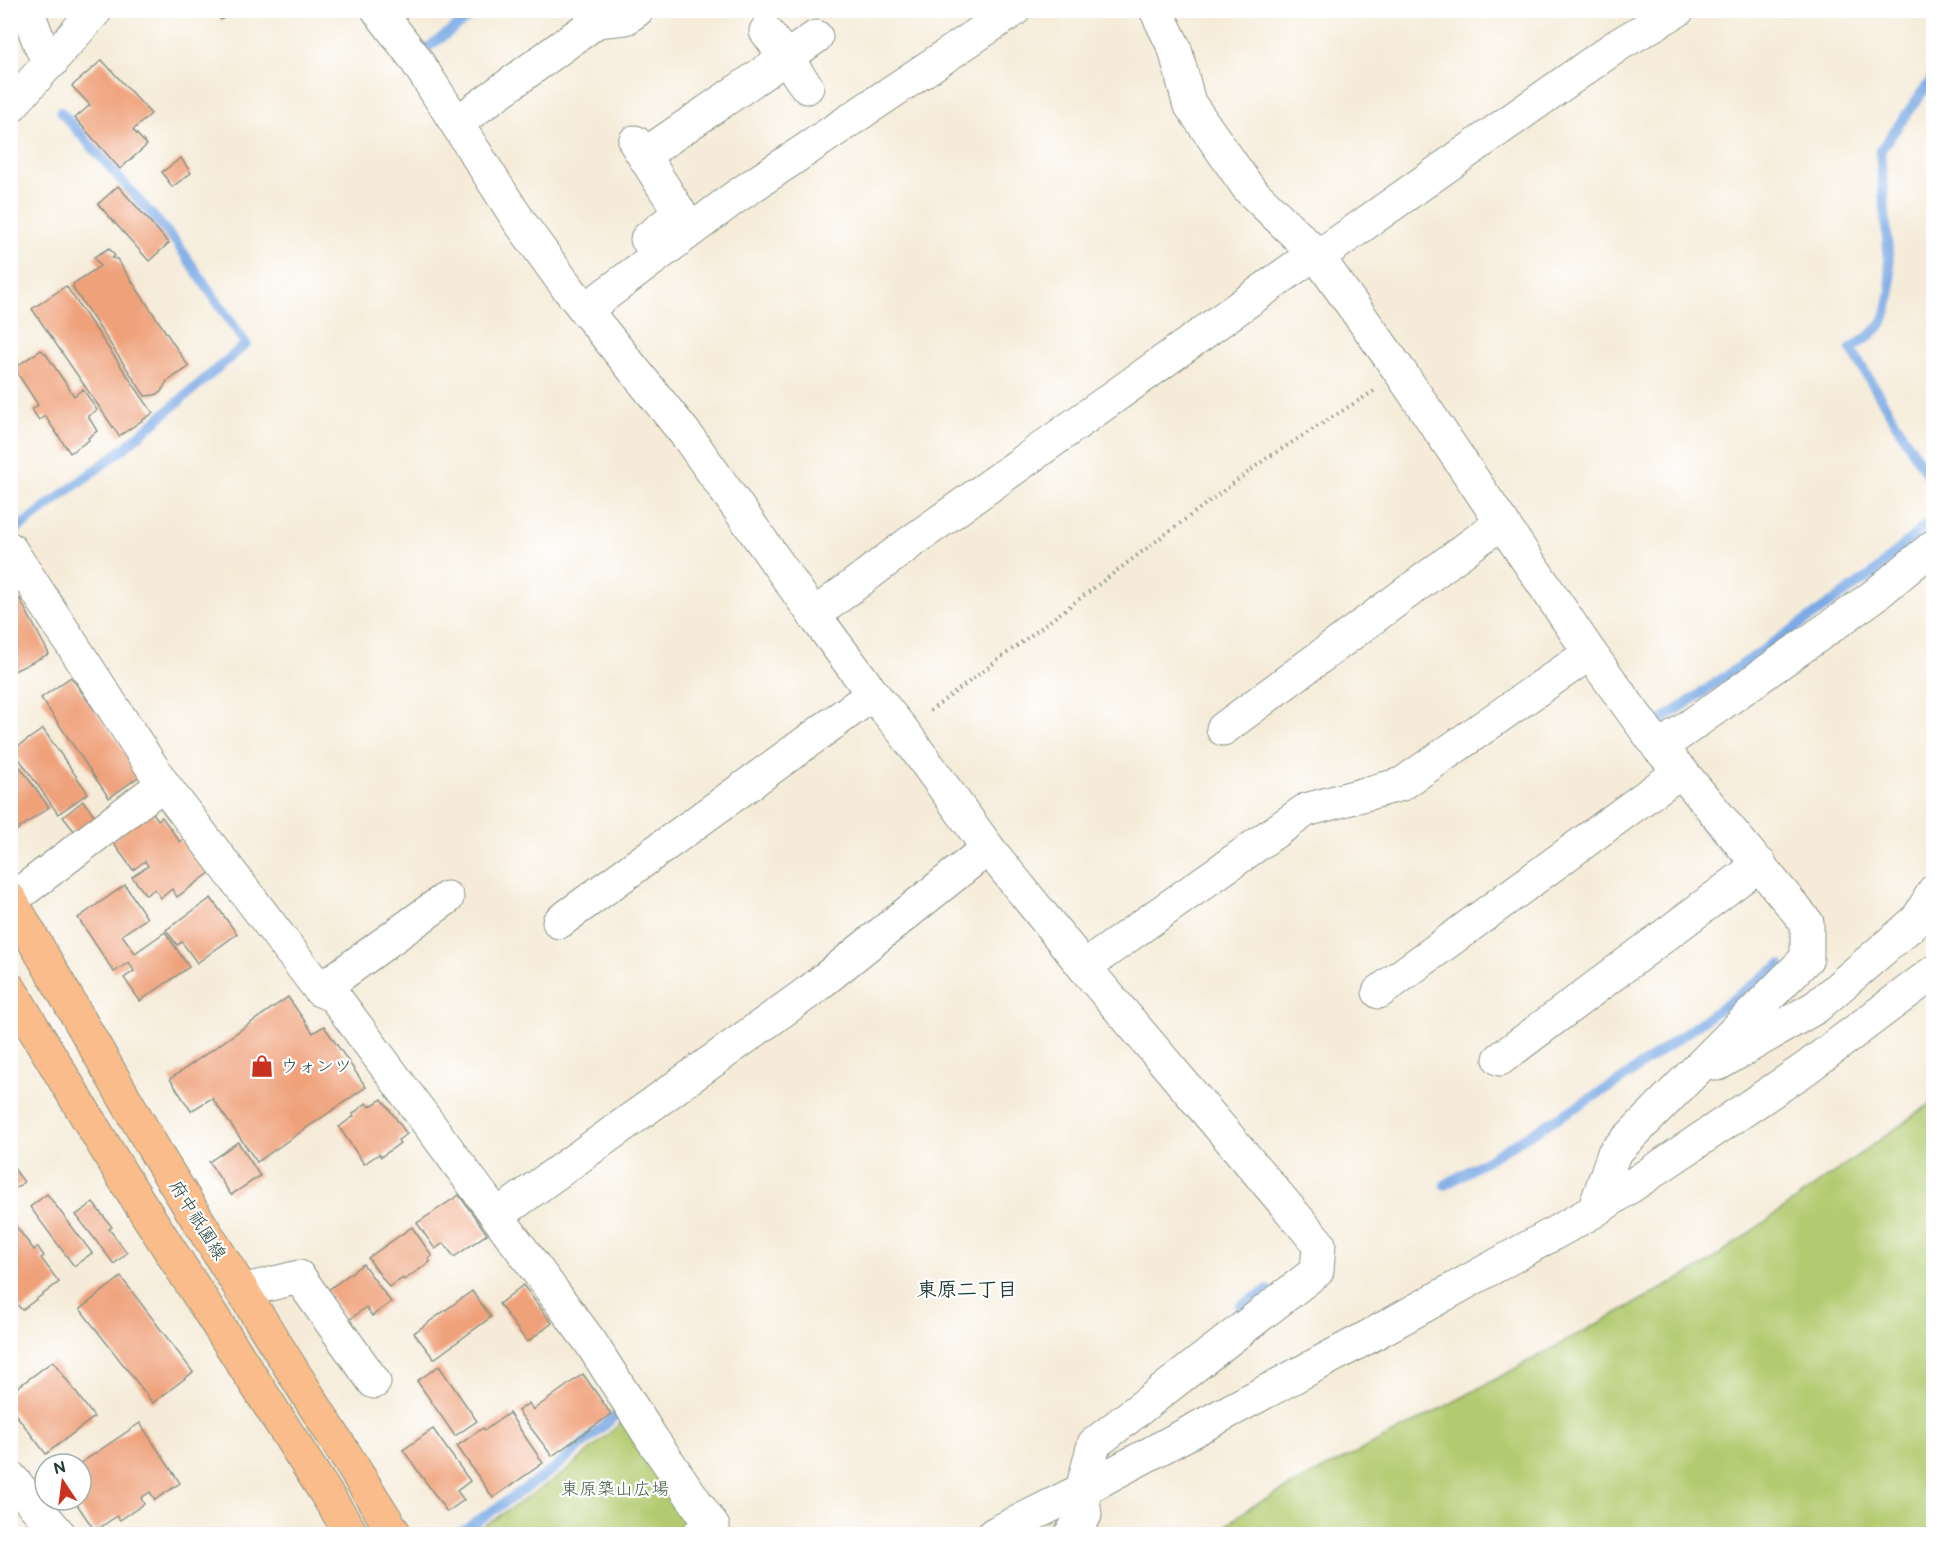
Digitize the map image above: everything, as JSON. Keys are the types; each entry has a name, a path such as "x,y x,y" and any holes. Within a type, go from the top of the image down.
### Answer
{"main road":[{"name":"府中祇園線","path":"11,900 162,1163 395,1534"},
{"path":"10,989 123,1177 352,1534"}],"street":[{"path":"27,10 41,46 52,62"},
{"path":"10,107 96,10"},
{"path":"378,10 414,57 458,122 519,220 576,298 688,437 814,615 903,731 988,848 1084,967 1319,1244 1317,1271 1094,1444 1082,1490 1085,1515 1071,1534"},
{"path":"458,122 597,21 626,18 637,10"},
{"path":"576,298 734,198 1014,10"},
{"path":"1156,10 1175,49 1189,103 1249,189 1315,253 1401,373 1590,653 1659,748 1682,771 1807,922 1807,958 1614,1153 1594,1211"},
{"path":"814,615 911,542 1315,253 1329,249 1618,45 1678,10"},
{"path":"766,31 807,87"},
{"path":"576,298 599,275 680,213 639,148 816,38"},
{"path":"1223,729 1502,522"},
{"path":"1659,748 1874,596 1934,546"},
{"path":"10,549 163,784 320,990 334,996 591,1343 652,1439 713,1527 699,1534"},
{"path":"1084,967 1305,810 1402,784 1590,653"},
{"path":"559,922 873,694"},
{"path":"1379,992 1682,771"},
{"path":"11,900 163,784"},
{"path":"498,1215 810,991 988,848"},
{"path":"1500,1059 1760,864"},
{"path":"1681,1085 1816,1007 1917,920 1934,891"},
{"path":"320,990 447,898"},
{"path":"994,1534 1082,1490 1368,1337 1594,1211 1805,1069 1934,972"},
{"path":"242,1291 299,1277 374,1382"},
{"path":"10,1477 59,1534"}],"path":[{"path":"903,731 1267,458 1376,390"}],"green space":[{"path":"1933,1102 1933,1534 1216,1534 1249,1508 1437,1411 1700,1268"},
{"name":"東原築山広場","path":"623,1421 695,1521 670,1534 486,1534 481,1528 565,1472"}],"building":[{"path":"214,10 234,10 221,20"},
{"path":"102,60 151,114 133,130 147,145 120,169 75,118 90,105 72,86"},
{"path":"181,158 191,173 172,187 162,172"},
{"path":"118,186 169,243 149,261 98,204"},
{"path":"109,248 115,256 112,258 117,259 189,367 167,381 161,392 155,395 145,396 73,288 73,284 100,266 94,257"},
{"path":"66,286 153,413 119,436 32,309"},
{"path":"41,350 74,396 83,389 97,410 88,416 97,431 88,438 89,440 70,453 45,416 39,420 32,410 38,405 14,368"},
{"path":"20,599 49,654 10,673 10,604"},
{"path":"71,677 141,775 109,798 41,698"},
{"path":"43,729 88,793 58,814 13,750"},
{"path":"20,767 49,807 17,830 10,820 10,774"},
{"path":"83,801 99,821 79,837 63,817"},
{"path":"151,810 158,820 162,817 180,842 189,834 215,869 177,897 172,889 161,898 155,889 146,895 132,877 148,866 145,861 133,870 111,840"},
{"path":"125,885 147,918 122,935 135,953 165,932 189,967 140,1001 124,978 134,971 129,962 114,972 78,918"},
{"path":"211,898 237,934 197,963 182,942 177,945 166,930"},
{"path":"288,997 313,1033 324,1026 366,1087 257,1162 212,1098 191,1111 170,1079"},
{"path":"382,1099 407,1134 398,1140 400,1143 381,1157 379,1154 364,1164 339,1127 366,1103 369,1107"},
{"path":"238,1142 260,1176 231,1195 209,1162"},
{"path":"10,1163 24,1182 10,1192"},
{"path":"47,1194 92,1253 74,1266 30,1207"},
{"path":"459,1195 487,1234 454,1257 444,1243 435,1249 417,1223"},
{"path":"93,1203 112,1227 109,1229 127,1253 114,1264 76,1215"},
{"path":"15,1225 34,1250 38,1247 44,1256 41,1258 59,1282 22,1310 10,1296 10,1228"},
{"path":"412,1227 432,1256 428,1259 430,1262 404,1280 403,1278 389,1287 368,1258"},
{"path":"363,1264 391,1302 372,1316 366,1307 349,1320 327,1291"},
{"path":"121,1277 193,1372 153,1403 80,1309"},
{"path":"523,1285 552,1323 527,1342 499,1304"},
{"path":"472,1291 491,1317 434,1359 414,1333"},
{"path":"53,1361 94,1417 49,1452 44,1452 10,1407 10,1393"},
{"path":"439,1366 477,1421 455,1436 417,1381"},
{"path":"583,1374 611,1414 552,1456 518,1411 529,1403 533,1410"},
{"path":"509,1413 543,1463 493,1498 457,1446"},
{"path":"140,1423 180,1483 155,1500 150,1492 141,1498 144,1504 120,1520 117,1516 95,1531 82,1512 93,1512 93,1455"},
{"path":"433,1429 470,1481 457,1491 464,1500 447,1512 403,1450"}],"waterway":[{"path":"430,46 479,10"},
{"path":"1934,76 1880,151 1891,288 1887,311 1880,325 1851,349 1934,486"},
{"path":"13,532 123,449 246,344 176,242 61,112"},
{"path":"1658,723 1874,573 1934,517"},
{"path":"1701,821 1728,854"},
{"path":"1445,1185 1618,1082 1780,965"},
{"path":"1240,1306 1268,1290"},
{"path":"460,1533 555,1468 619,1413 619,1403"}],"place":[{"name":"ウォンツ","path":"262,1066"}],"district":[{"name":"東原二丁目","path":"967,1289"}]}
